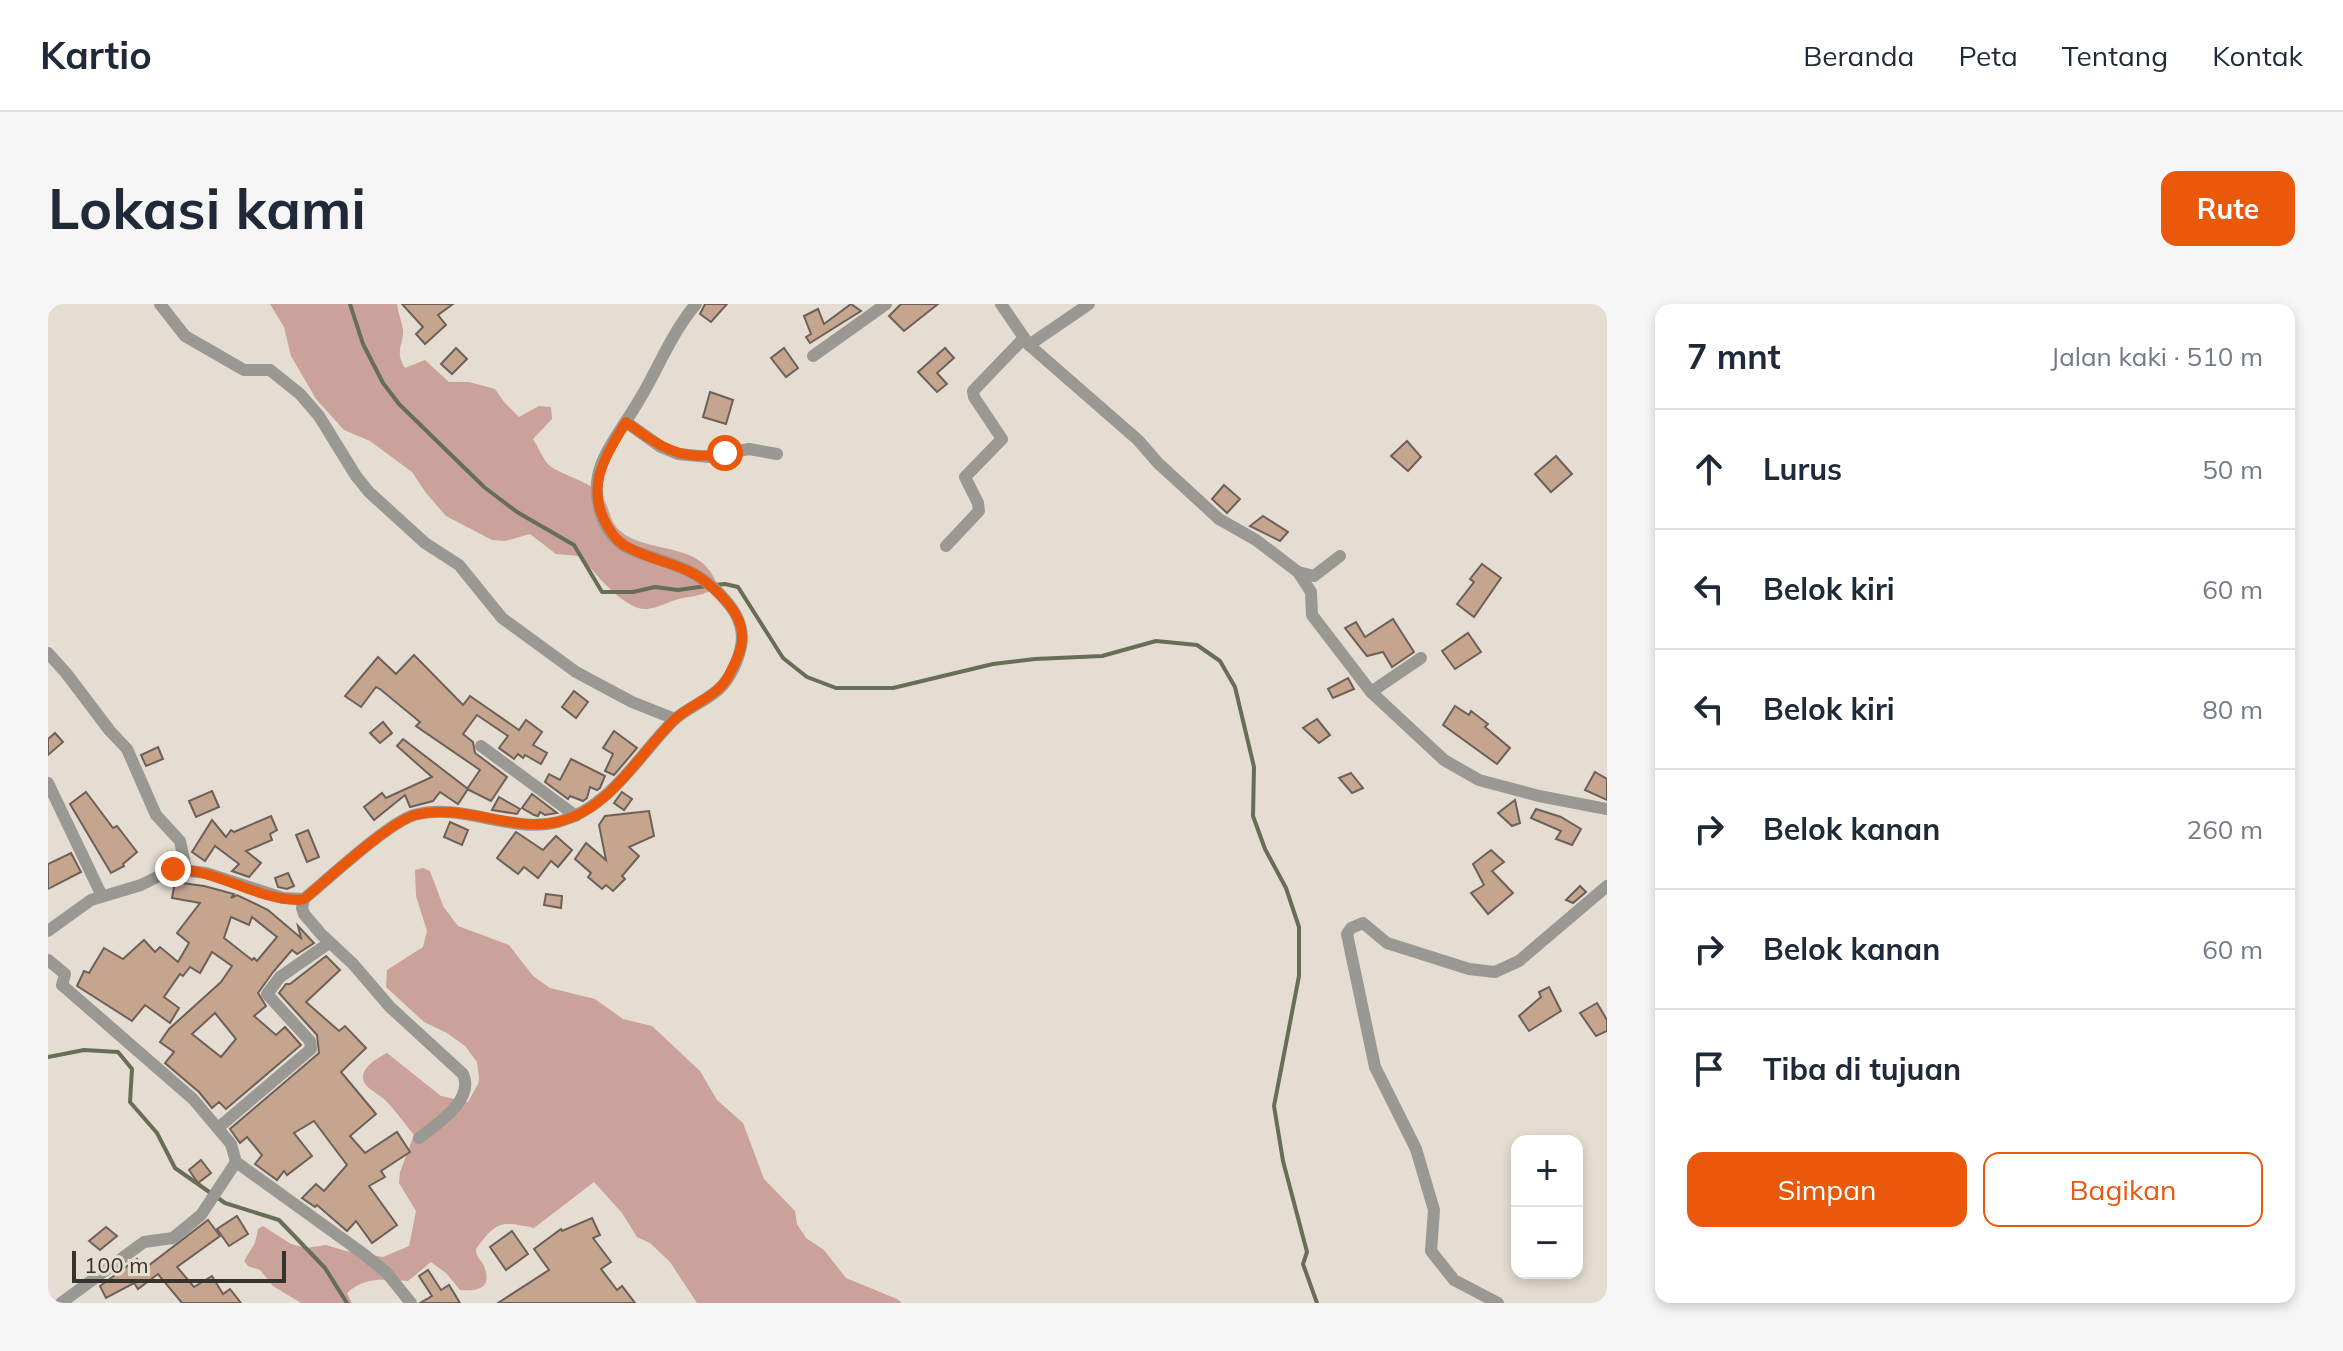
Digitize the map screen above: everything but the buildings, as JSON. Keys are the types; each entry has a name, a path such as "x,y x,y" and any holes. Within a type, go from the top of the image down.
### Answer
{"street":[{"path":"160,304 185,336 244,370 270,370 300,394 319,416 369,492 419,538 459,565 502,618 576,672 632,702 675,719"},
{"path":"419,1138 448,1115 464,1095 466,1079 444,1054 390,1007 353,964 329,943 304,914 304,899 384,833 412,816 457,812 531,825 576,816 592,806 629,772 675,719 723,685 742,641 734,609 707,580 681,566 625,547 604,521 595,492 602,461 696,304"},
{"path":"813,356 886,304"},
{"path":"1001,304 1026,342 1138,440 1158,463 1219,519 1256,540 1298,572 1311,592 1312,615 1371,692 1444,760 1466,774 1539,796 1607,809"},
{"path":"946,546 979,511 965,477 1002,439 973,391 1026,342 1089,304"},
{"path":"626,422 661,447 678,454 709,457 749,449 777,454"},
{"path":"1298,572 1314,576 1340,556"},
{"path":"48,653 127,749 156,815 180,841 186,869"},
{"path":"1371,692 1421,658"},
{"path":"481,746 576,816"},
{"path":"48,783 102,896"},
{"path":"48,931 91,900 141,885 173,869 206,873 283,898 304,899"},
{"path":"1498,1303 1454,1280 1431,1251 1434,1210 1416,1149 1375,1067 1347,934 1351,928 1363,923 1387,943 1464,967 1495,972 1519,961 1607,886"},
{"path":"218,1128 311,1049 310,1041 267,994 280,977 329,943"},
{"path":"48,960 65,974 62,985 193,1099 231,1144 236,1162 386,1272 411,1303"},
{"path":"61,1303 144,1242 173,1238 201,1215 236,1162"}],"shaded area":[{"path":"270,304 397,304 403,330 400,357 405,368 425,360 449,382 469,382 495,389 519,417 539,406 551,407 552,419 533,439 549,465 597,491 619,530 644,543 687,554 710,570 717,585 702,594 652,608 638,608 610,589 580,556 556,554 530,534 505,541 492,540 446,516 412,472 370,441 344,430 316,399 291,356 284,327"},
{"path":"423,868 430,871 443,906 458,926 509,945 533,976 550,988 595,999 623,1019 652,1026 700,1071 717,1100 743,1123 764,1179 795,1211 797,1224 806,1238 824,1250 846,1278 902,1303 697,1303 670,1262 650,1243 637,1237 622,1213 594,1182 534,1228 506,1224 489,1233 476,1249 486,1274 485,1284 477,1289 460,1290 447,1274 431,1262 408,1281 376,1280 361,1284 347,1293 352,1303 301,1303 273,1286 260,1270 248,1266 244,1261 255,1243 258,1229 263,1226 291,1244 306,1248 326,1245 383,1257 409,1246 416,1211 399,1183 414,1135 386,1101 366,1085 363,1080 365,1070 387,1053 441,1096 468,1102 479,1078 477,1062 465,1046 424,1022 386,987 387,970 423,947 427,931 416,896 415,870"}],"waterway":[{"path":"350,304 363,344 383,383 399,404 484,487 517,512 574,545 602,592 706,586"},
{"path":"714,585 738,587 783,658 807,677 836,688 893,688 993,664 1102,656 1156,641 1197,645 1220,661 1235,687 1254,767 1253,816 1265,849 1286,888 1299,927 1299,976 1274,1106 1283,1161 1307,1252 1303,1264 1317,1303"},
{"path":"48,1057 84,1050 118,1052 132,1069 130,1102 157,1133 175,1168 225,1203 279,1220 325,1268 347,1303"}],"route":[{"path":"173,869 206,873 298,900 304,899 384,833 412,816 457,812 531,825 576,816 592,806 629,772 675,719 723,685 742,641 734,609 707,580 681,566 625,547 614,536 604,521 595,492 602,461 626,422 661,447 678,454 709,457 725,453"}]}
